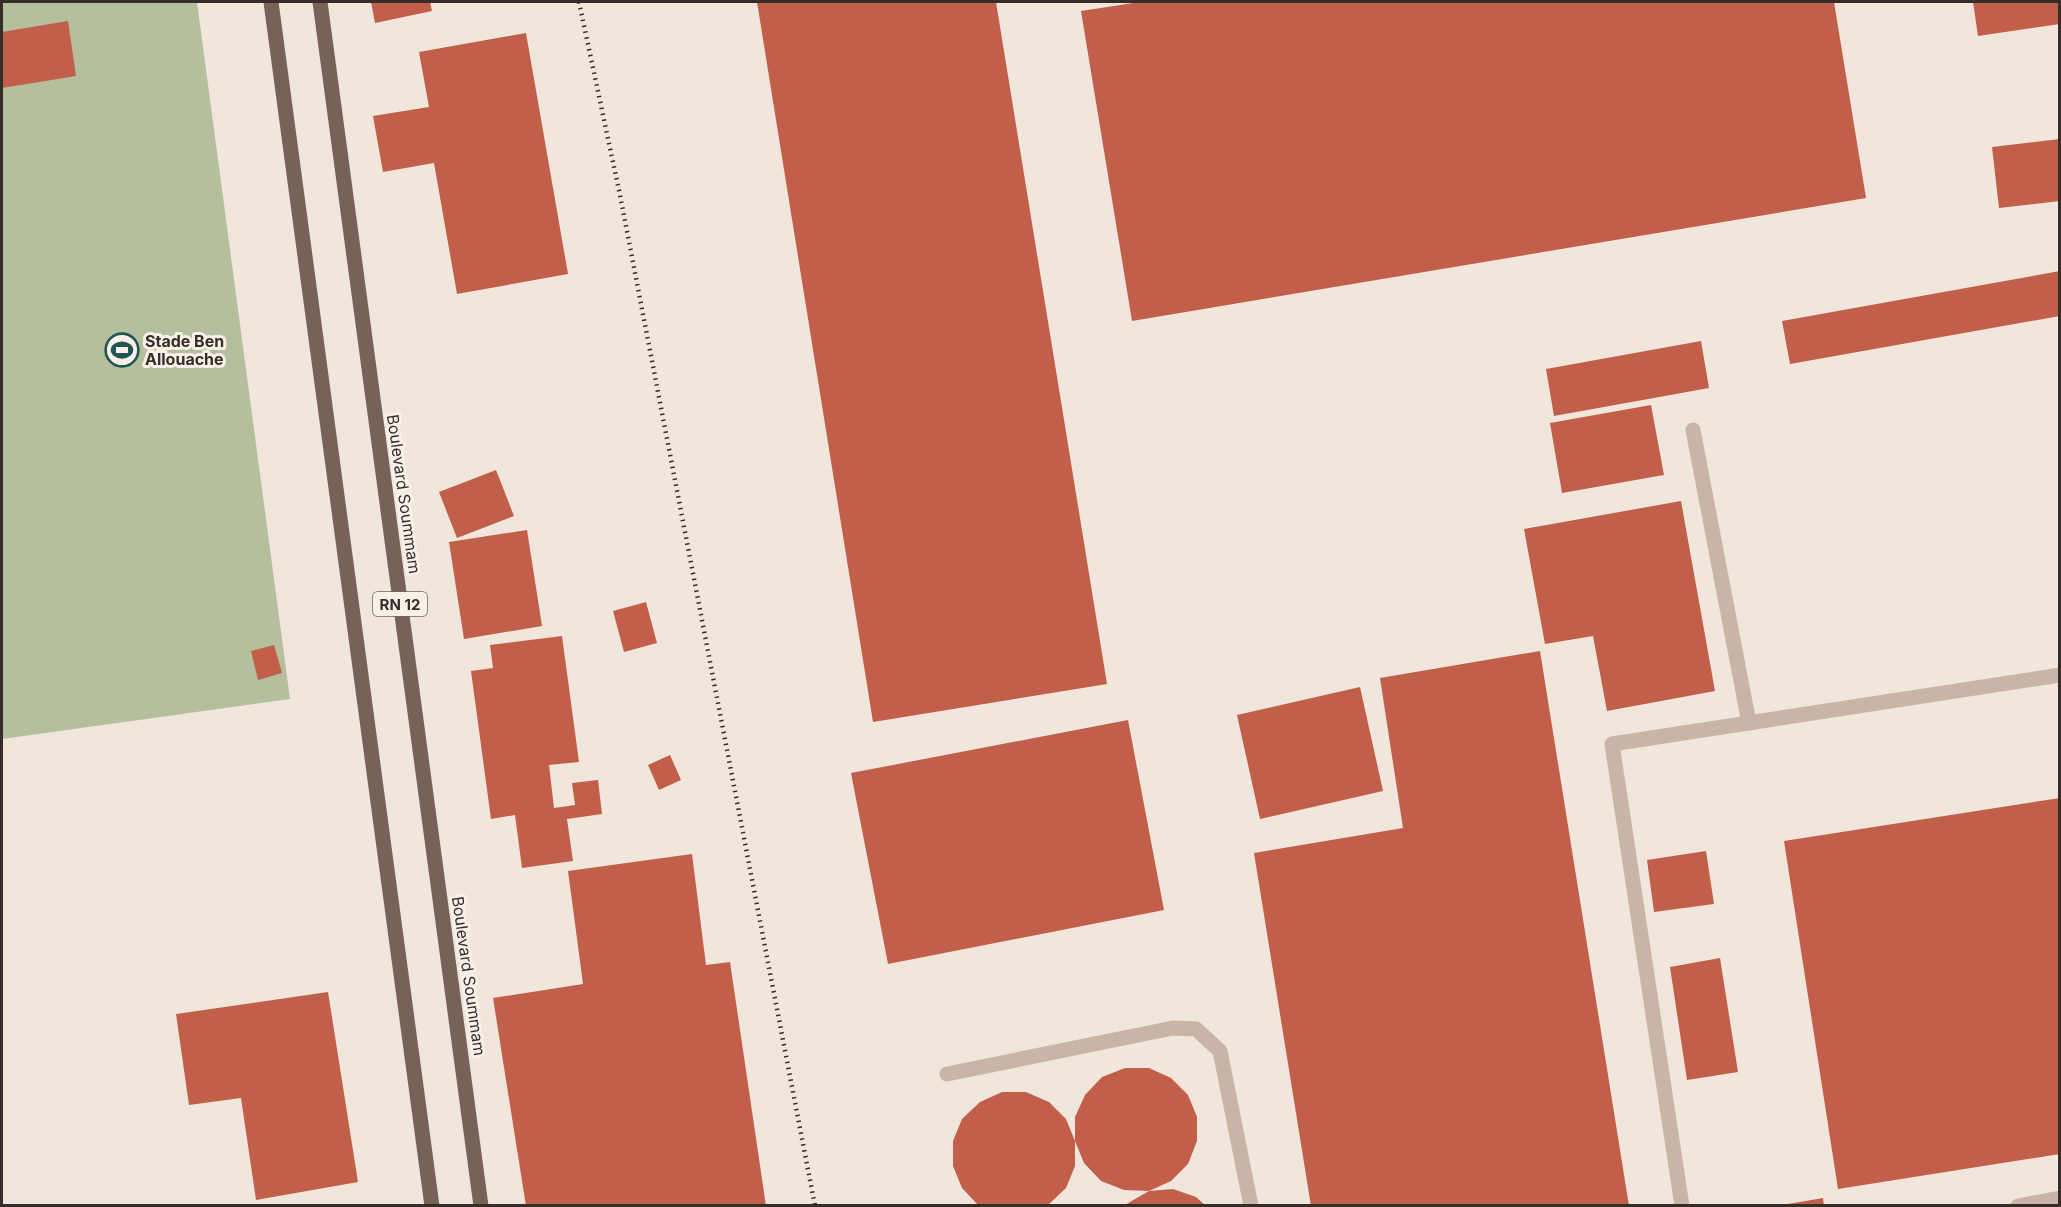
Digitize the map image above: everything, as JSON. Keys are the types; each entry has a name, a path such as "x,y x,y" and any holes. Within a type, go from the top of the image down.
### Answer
{"main road":[{"name":"RN 12","path":"271,2 432,1206"},
{"name":"Boulevard Soummam","path":"320,2 482,1206"}],"lane":[{"path":"1693,430 1749,723"},
{"path":"1682,1206 1612,744 2060,675"},
{"path":"947,1074 1173,1028 1196,1029 1220,1051 1251,1206"},
{"path":"2018,1206 2060,1198"}],"green space":[{"name":"Stade Ben Allouache","path":"2,2 197,2 290,699 2,739"}],"building":[{"path":"371,2 430,2 432,11 375,23"},
{"path":"757,2 996,2 1107,684 873,722"},
{"path":"1140,2 1834,2 1866,198 1132,321 1081,11"},
{"path":"1973,2 2060,2 2060,24 1978,36"},
{"path":"68,21 76,76 2,88 2,32"},
{"path":"526,33 568,274 457,294 434,163 383,172 373,116 429,107 419,52"},
{"path":"2060,139 2060,201 1999,208 1992,147"},
{"path":"2060,271 2060,316 1790,364 1782,321"},
{"path":"1701,341 1709,388 1554,416 1546,369"},
{"path":"1651,405 1664,475 1562,493 1550,423"},
{"path":"496,470 514,516 457,538 439,492"},
{"path":"1681,501 1715,691 1607,711 1593,636 1545,644 1524,529"},
{"path":"527,530 542,626 464,639 449,542"},
{"path":"646,602 657,643 624,652 613,611"},
{"path":"562,636 579,762 549,765 554,808 575,805 572,783 598,780 602,814 567,819 573,861 522,868 515,815 491,819 471,671 493,668 490,645"},
{"path":"274,645 282,673 258,680 251,651"},
{"path":"1540,651 1629,1206 1311,1206 1254,853 1403,828 1380,678"},
{"path":"1360,687 1383,791 1260,819 1237,715"},
{"path":"1128,720 1164,910 888,964 851,773"},
{"path":"670,755 681,780 659,790 648,765"},
{"path":"2060,798 2060,1154 1838,1189 1784,841"},
{"path":"1706,851 1714,904 1654,912 1647,860"},
{"path":"692,854 706,965 730,962 766,1206 526,1206 493,998 583,984 568,871"},
{"path":"1720,958 1738,1072 1687,1080 1670,967"},
{"path":"328,992 358,1182 256,1200 241,1098 189,1105 176,1014"},
{"path":"1125,1068 1149,1068 1171,1078 1188,1095 1197,1117 1197,1141 1188,1164 1171,1181 1149,1191 1124,1190 1101,1181 1084,1163 1075,1141 1075,1117 1085,1095 1102,1077"},
{"path":"1002,1092 1026,1092 1049,1102 1066,1119 1075,1141 1075,1166 1066,1188 1047,1206 979,1206 962,1188 953,1166 953,1141 962,1119 980,1102"},
{"path":"1173,1189 1196,1197 1206,1206 1123,1206 1149,1191"},
{"path":"1823,1198 1824,1206 1788,1206 1788,1204"}],"railway":[{"path":"579,2 620,195 815,1206"}],"place":[{"name":"Stade Ben Allouache","path":"122,350"}]}
